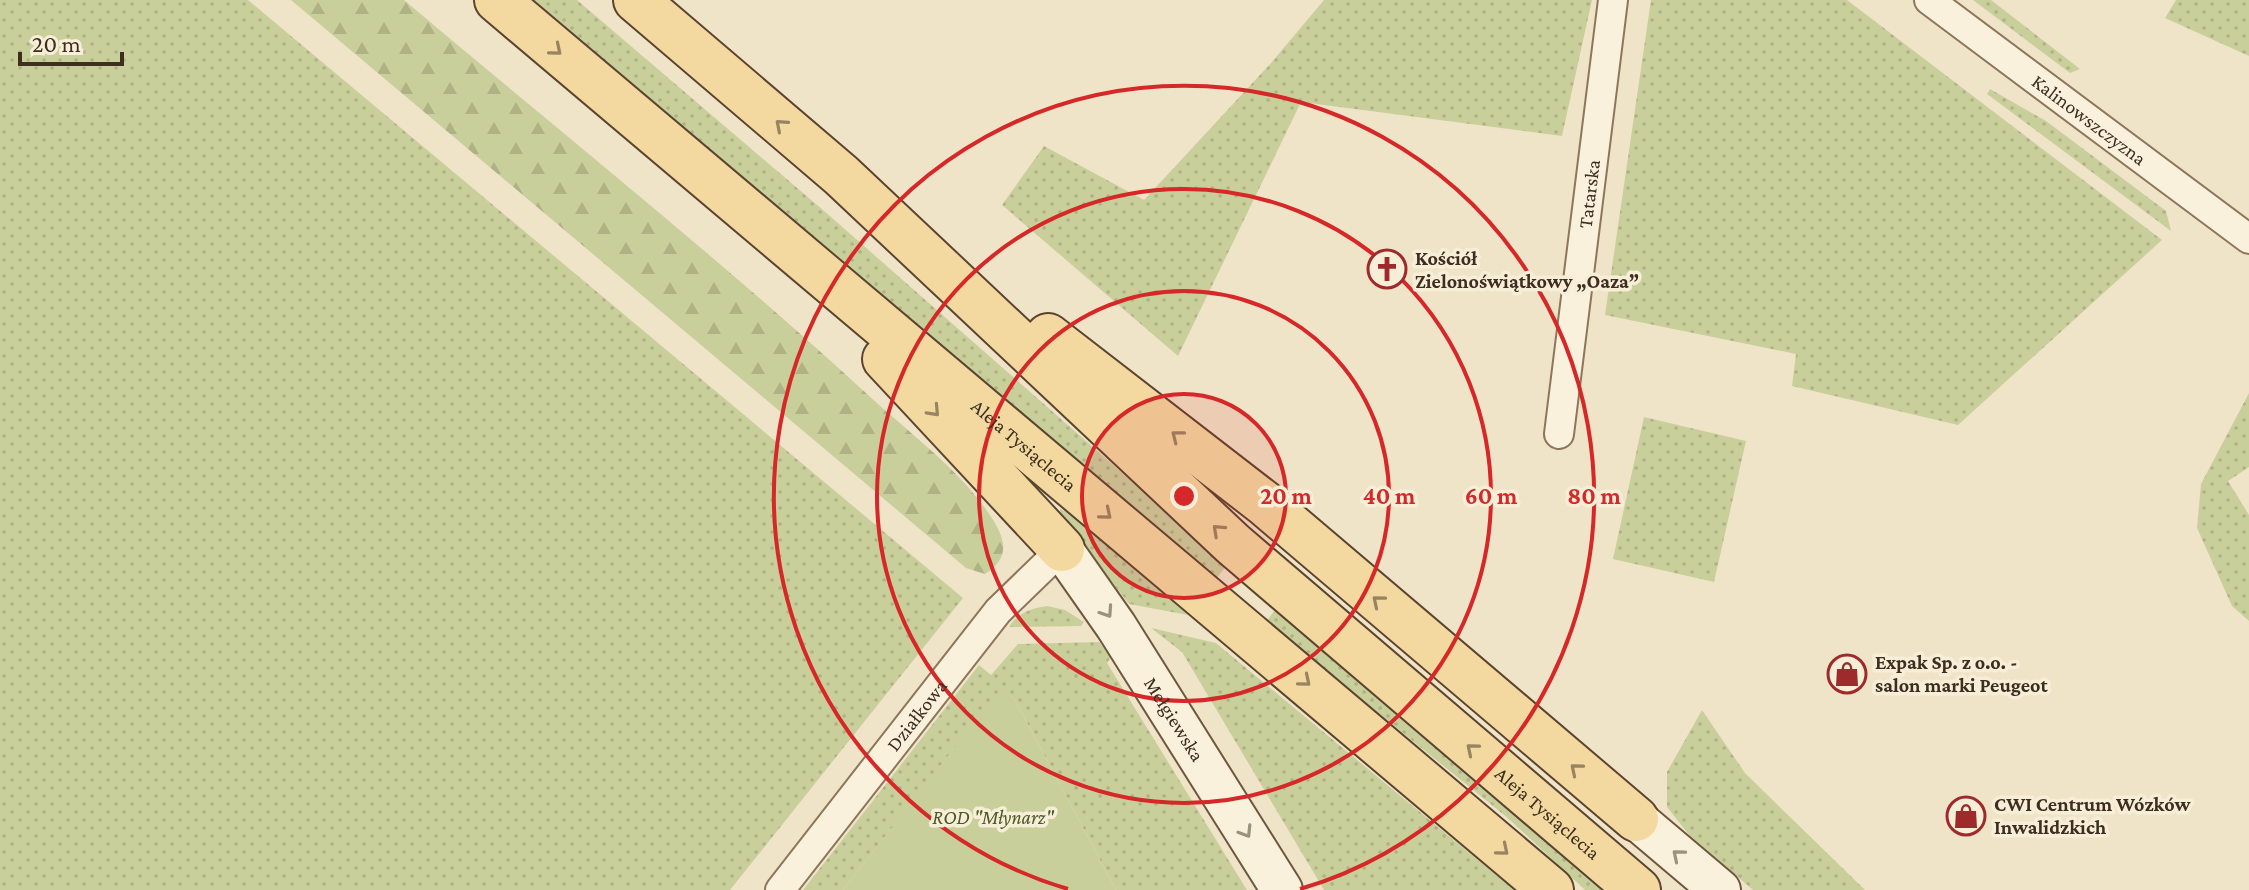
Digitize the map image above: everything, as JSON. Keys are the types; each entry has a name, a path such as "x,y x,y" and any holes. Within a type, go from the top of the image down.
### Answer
{"main road":[{"name":"Aleja Tysiąclecia","path":"497,0 1551,890"},
{"name":"Aleja Tysiąclecia","path":"636,0 841,175 1233,544 1638,890"},
{"path":"841,175 1264,503 1720,890"},
{"path":"747,210 1062,549"},
{"name":"Mełgiewska","path":"1062,549 1116,626 1282,890"}],"street":[{"name":"Tatarska","path":"1559,434 1613,0"},
{"name":"Kalinowszczyzna","path":"1929,0 2249,239"},
{"name":"Działkowa","path":"780,890 998,611 1062,549"}],"green space":[{"path":"0,0 248,0 963,598 730,890 0,890"},
{"path":"291,0 404,0 696,244 936,455 968,487 995,523 1002,539 1001,558 985,574 966,568"},
{"path":"533,0 577,0 823,210 1227,565 1216,579"},
{"path":"1324,0 1592,0 1562,136 1301,102 1178,356 1002,205 1044,146 1144,200 1271,63"},
{"path":"1651,0 1847,0 2162,240 1958,425 1792,386 1796,354 1605,315"},
{"path":"1973,0 1991,0 2080,69 2070,73"},
{"path":"2176,0 2249,0 2249,56 2165,18"},
{"path":"1990,89 2046,121 2166,211 2171,231 1987,94"},
{"path":"2249,393 2249,467 2228,481 2249,515 2249,621 2232,606 2197,528 2201,484"},
{"path":"1644,417 1746,441 1714,582 1613,559"},
{"path":"1060,509 1069,513 1188,615 1129,604 1059,514"},
{"path":"1047,606 1065,610 1084,622 1081,626 1009,627 1025,612"},
{"path":"1277,607 1612,890 1585,890 1509,819 1266,622"},
{"path":"1151,628 1216,643 1514,890 1324,890 1182,652"},
{"path":"1099,642 1111,657 1107,663 1247,890 1116,890 1015,700 1002,688 843,890 803,890 979,665 991,675 1018,644"},
{"name":"ROD \"Młynarz\"","path":"1002,687 1015,700 1116,890 843,890"},
{"path":"1702,710 1745,773 1865,890 1753,890 1690,836 1667,807 1667,772"}],"place":[{"name":"Kościół Zielonoświątkowy „Oaza”","path":"1387,269"},
{"name":"Expak Sp. z o.o. - salon marki Peugeot","path":"1847,674"},
{"name":"CWI Centrum Wózków Inwalidzkich","path":"1966,816"}]}
